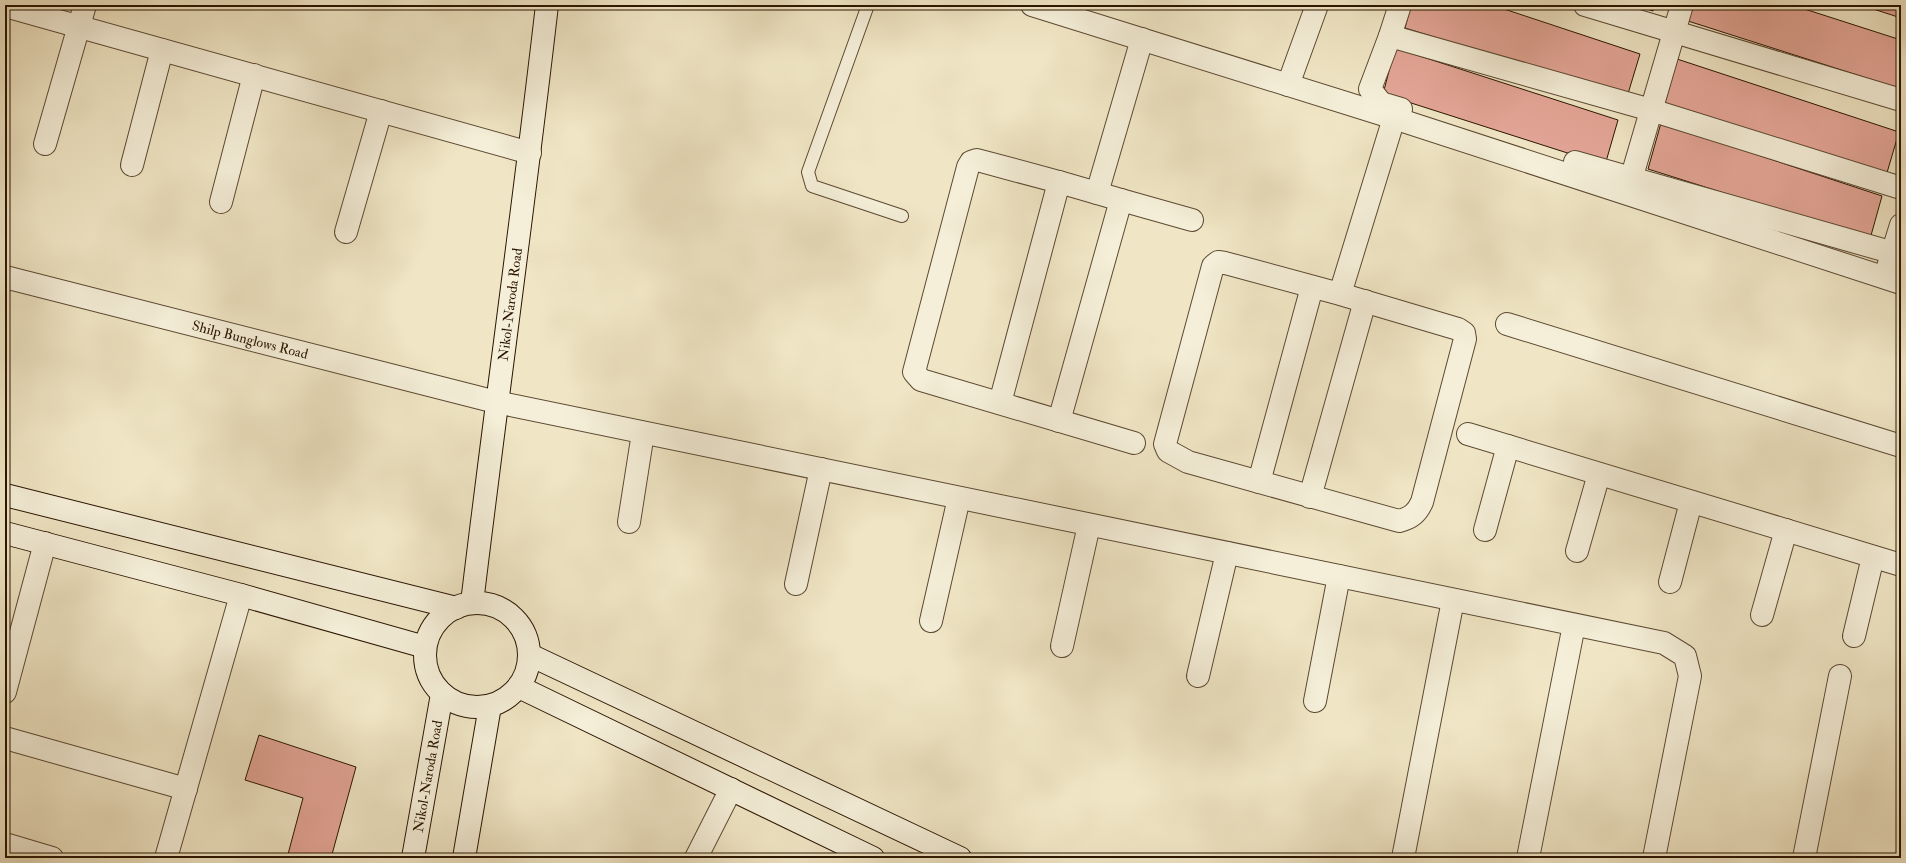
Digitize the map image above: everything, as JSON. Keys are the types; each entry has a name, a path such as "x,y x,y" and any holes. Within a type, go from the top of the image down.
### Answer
{"street":[{"path":"45,144 85,5"},
{"name":"Nikol-Naroda Road","path":"464,605 496,402 530,153 547,5"},
{"path":"1032,5 1394,118 1628,186 1897,254"},
{"path":"1288,85 1317,5"},
{"path":"1400,5 1370,89 1382,104 1628,186 1893,280 1901,225"},
{"path":"1585,5 1901,100"},
{"path":"1628,186 1682,5"},
{"path":"5,6 530,153"},
{"path":"1390,36 1651,110 1901,188"},
{"path":"1097,193 1142,39"},
{"path":"132,165 162,50"},
{"path":"221,202 254,75"},
{"path":"346,232 381,111"},
{"path":"1340,294 1394,118"},
{"path":"1134,443 921,380 914,372 916,364 966,174 971,162 977,160 1192,220"},
{"path":"1000,403 1059,182"},
{"path":"1059,421 1121,200"},
{"path":"1218,262 1340,294 1458,329 1464,333 1465,339 1422,502 1418,510 1410,519 1399,521 1188,462 1168,451 1165,444 1210,271 1218,262"},
{"name":"Shilp Bunglows Road","path":"5,277 496,402 1664,643 1684,656 1690,676 1654,858"},
{"path":"1259,482 1312,287"},
{"path":"1310,497 1365,301"},
{"path":"1507,324 1901,446"},
{"path":"629,522 644,432"},
{"path":"1468,434 1901,566"},
{"path":"1484,530 1508,446"},
{"path":"796,584 821,469"},
{"path":"1577,551 1599,474"},
{"path":"5,496 464,605 490,605 505,612 518,623 526,638 530,655 527,672 519,687 506,698 490,706 473,707 456,703 442,694 431,681 425,664 425,647 430,631 441,617 464,605"},
{"path":"931,620 958,498"},
{"path":"1670,582 1691,502"},
{"path":"1062,646 1089,525"},
{"path":"1762,614 1786,530"},
{"path":"5,533 241,595 425,647"},
{"path":"5,692 44,543"},
{"path":"1198,676 1227,553"},
{"path":"1854,636 1873,557"},
{"path":"1315,701 1339,576"},
{"path":"166,858 241,595"},
{"path":"1403,858 1453,600"},
{"path":"1528,858 1574,625"},
{"path":"530,655 960,858"},
{"path":"1804,858 1840,676"},
{"path":"519,687 873,858"},
{"name":"Nikol-Naroda Road","path":"413,858 442,694"},
{"path":"464,858 490,706"},
{"path":"5,738 186,789"},
{"path":"696,858 731,789"},
{"path":"5,844 52,858"}],"lane":[{"path":"868,5 808,172 812,186 902,216"}],"building":[{"path":"1411,5 1492,5 1640,54 1627,97 1405,28"},
{"path":"1634,5 1655,5 1653,11"},
{"path":"1692,5 1792,5 1901,40 1901,89 1688,21"},
{"path":"1861,5 1901,5 1901,18"},
{"path":"1395,48 1618,120 1605,165 1383,94"},
{"path":"1677,59 1899,132 1886,176 1664,106"},
{"path":"1661,123 1882,196 1870,239 1648,169"},
{"path":"259,735 356,767 331,858 287,858 303,798 245,780"}]}
